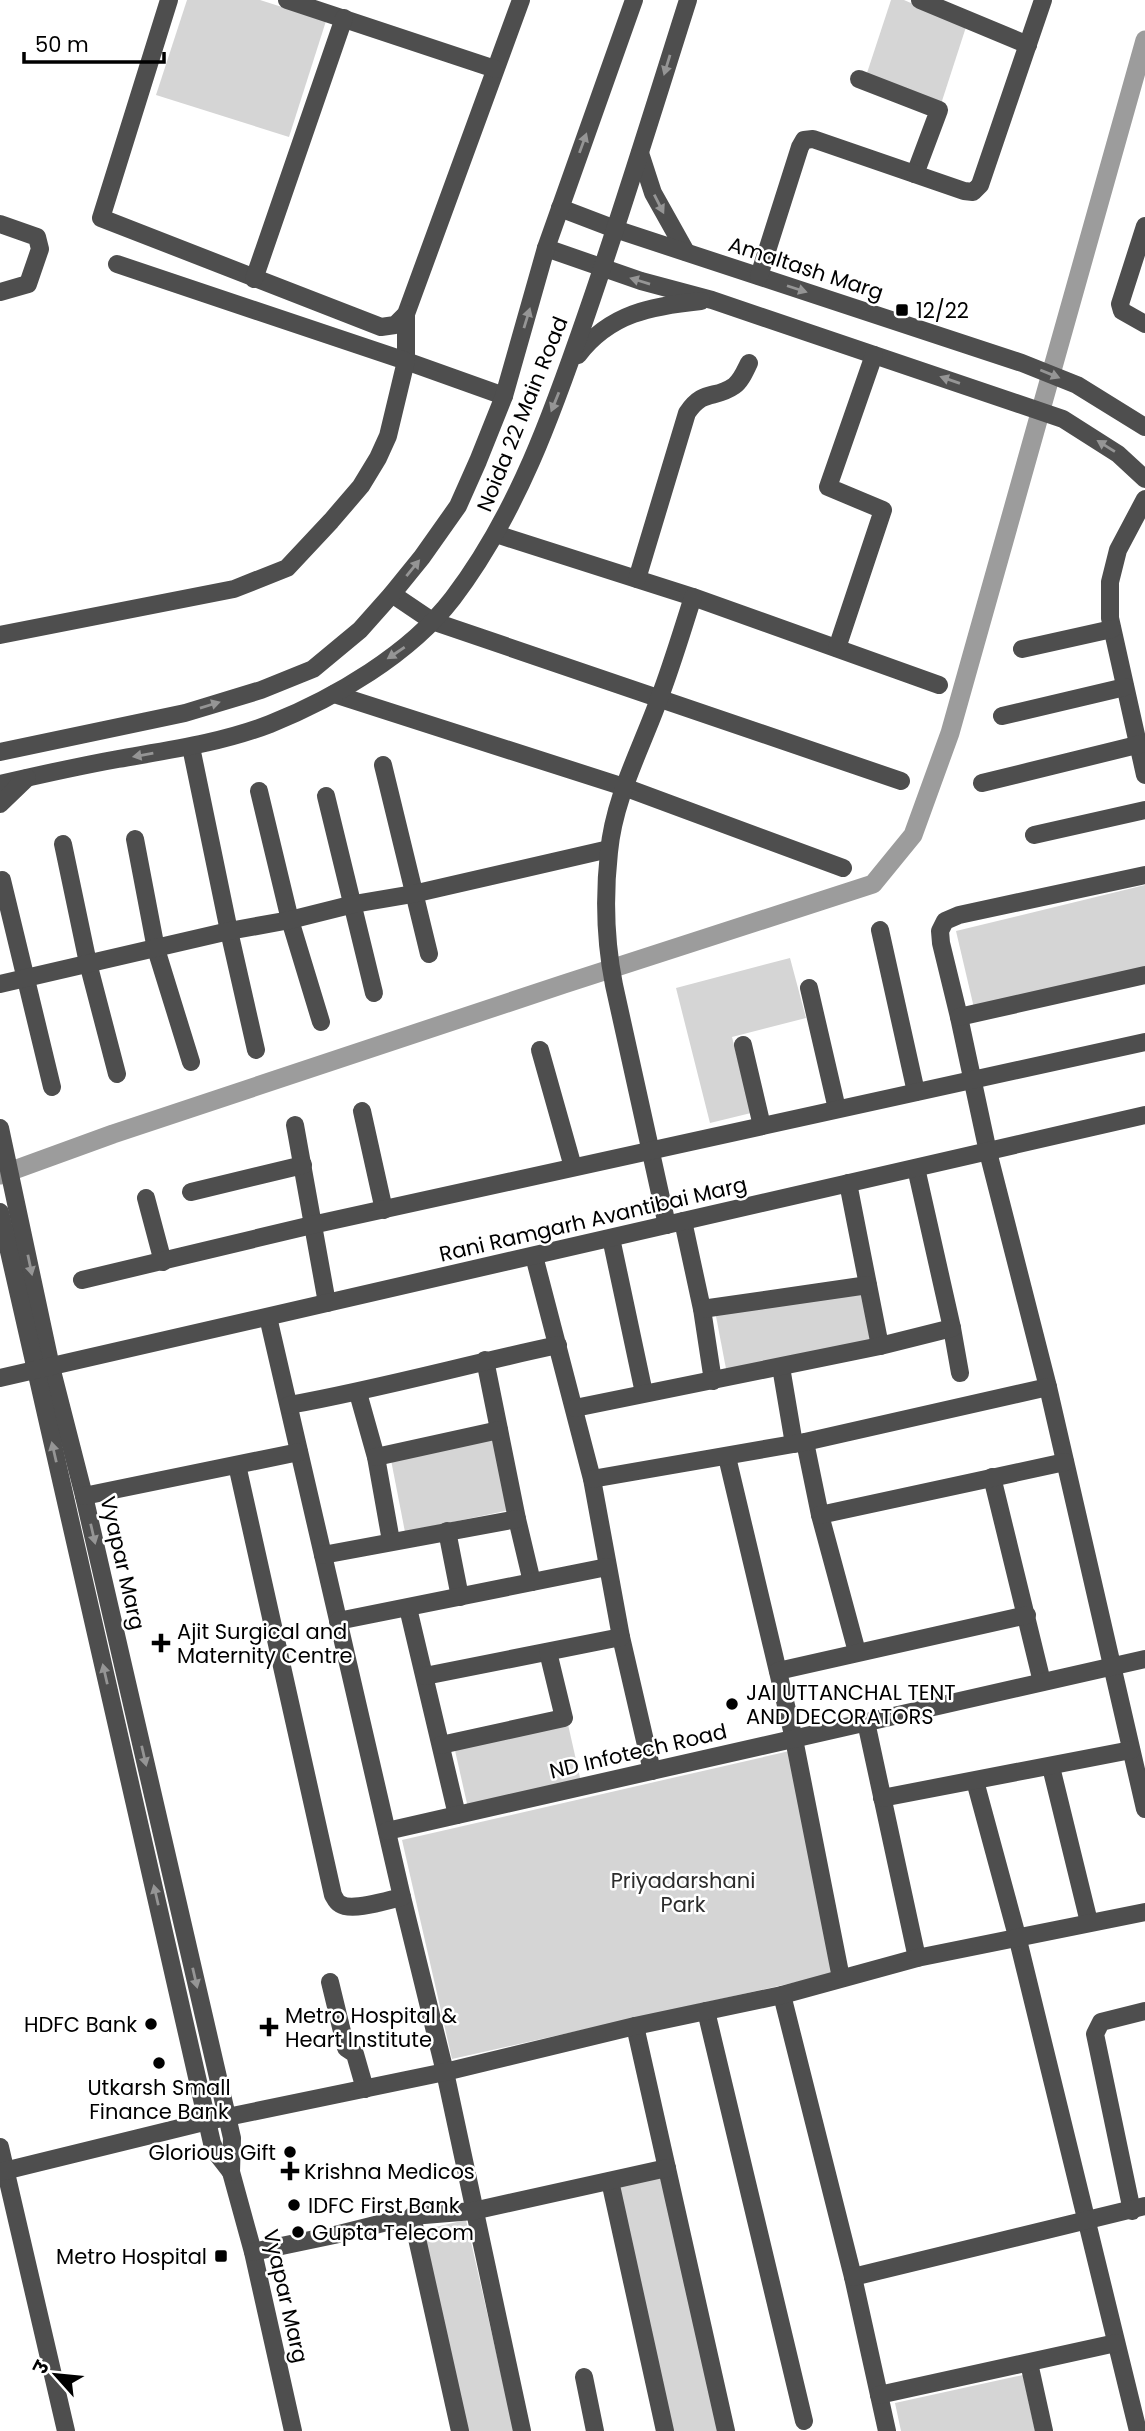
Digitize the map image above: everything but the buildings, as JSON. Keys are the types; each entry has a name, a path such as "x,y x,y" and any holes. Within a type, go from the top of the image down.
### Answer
{"street":[{"path":"169,0 101,218 381,327 395,326 406,314"},
{"path":"287,0 495,69"},
{"path":"0,635 234,589 287,568 360,486 388,436 406,362 406,314 521,0"},
{"name":"Noida 22 Main Road","path":"0,752 185,713 261,690 313,669 360,630 392,594 458,506 504,396 546,248 634,0"},
{"name":"Noida 22 Main Road","path":"0,784 191,747 269,724 334,694 405,647 452,600 496,534 529,467 569,366 603,269 688,0"},
{"path":"920,0 1028,45"},
{"path":"759,276 804,140 813,139 973,192 980,185 1043,0"},
{"path":"254,279 344,18"},
{"path":"859,79 939,110 915,174"},
{"path":"640,153 653,193 686,252"},
{"name":"Amaltash Marg","path":"560,208 615,229 1022,363 1077,385 1145,427"},
{"path":"0,224 37,237 40,249 28,284 0,292"},
{"path":"1145,226 1138,275 1120,304 1122,310 1145,324"},
{"path":"546,248 603,269 712,300 1063,419 1118,454 1145,479"},
{"path":"117,264 504,396"},
{"path":"569,366 591,338 621,318 668,304 712,300"},
{"path":"837,648 883,510 828,487 874,355"},
{"path":"637,579 687,413 704,395 732,388 739,382 749,363"},
{"path":"1145,499 1118,550 1110,583 1112,629 1142,744 1145,775"},
{"path":"496,534 693,597 939,685"},
{"path":"392,594 432,621 901,781"},
{"path":"693,597 659,699 624,787 609,849 605,913 614,985 650,1151 702,1309 713,1381"},
{"path":"1022,649 1112,629"},
{"path":"1002,716 1125,687"},
{"path":"334,694 624,787 843,869"},
{"path":"982,783 1142,744"},
{"path":"191,747 256,1050"},
{"path":"383,765 429,954"},
{"path":"0,804 27,778"},
{"path":"259,791 290,920 321,1022"},
{"path":"326,796 374,993"},
{"path":"1034,835 1145,810"},
{"path":"135,839 156,949 191,1062"},
{"path":"63,844 88,964 117,1074"},
{"path":"0,984 229,931 414,894 609,849"},
{"path":"1145,875 959,915 945,921 940,931 988,1152 1048,1387 1145,1809"},
{"path":"2,880 52,1087"},
{"path":"880,930 916,1092"},
{"path":"960,1017 1145,975"},
{"path":"809,988 837,1109"},
{"path":"82,1280 312,1225 1145,1042"},
{"path":"743,1045 762,1126"},
{"path":"540,1050 573,1167"},
{"path":"362,1111 384,1210"},
{"name":"Rani Ramgarh Avantibai Marg","path":"0,1378 1145,1115"},
{"path":"295,1125 327,1303"},
{"name":"Vyapar Marg","path":"2,1135 43,1368 208,2121 216,2154 231,2172"},
{"path":"191,1192 303,1165"},
{"path":"916,1168 960,1373"},
{"path":"848,1183 880,1346"},
{"path":"146,1198 163,1262"},
{"name":"Vyapar Marg","path":"0,1212 43,1368 84,1496 228,2118 233,2146 231,2172 253,2252 293,2431"},
{"path":"611,1238 644,1393"},
{"path":"534,1256 593,1479 621,1637 653,1771"},
{"path":"702,1309 867,1285"},
{"path":"268,1317 445,2071 522,2431"},
{"path":"575,1408 880,1346 952,1328"},
{"path":"289,1405 358,1393 485,1360 558,1345"},
{"path":"485,1360 517,1519 533,1582"},
{"path":"781,1367 857,1652"},
{"path":"593,1479 800,1443 1048,1387"},
{"path":"358,1393 376,1457 391,1541"},
{"path":"376,1457 499,1430"},
{"path":"84,1496 299,1452"},
{"path":"727,1457 794,1739 841,1979"},
{"path":"820,1515 1065,1462"},
{"path":"237,1465 333,1895 340,1904 349,1907 402,1897"},
{"path":"992,1477 1042,1682"},
{"path":"323,1555 517,1519"},
{"path":"447,1531 460,1597"},
{"path":"338,1621 607,1567"},
{"path":"408,1608 457,1815"},
{"path":"778,1671 1027,1615"},
{"path":"425,1676 621,1637"},
{"path":"441,1745 564,1718 548,1652"},
{"name":"ND Infotech Road","path":"387,1831 1145,1659"},
{"path":"866,1722 917,1958"},
{"path":"883,1798 1131,1750"},
{"path":"1051,1767 1089,1922"},
{"path":"975,1781 1017,1937 1138,2431"},
{"path":"3,2171 208,2121 365,2089 782,1995 917,1958 1145,1912"},
{"path":"330,1982 346,2048 355,2054 365,2089"},
{"path":"782,1995 853,2277 887,2431"},
{"path":"706,2011 804,2421"},
{"path":"853,2277 1139,2208 1095,2034 1101,2022 1145,2011"},
{"path":"635,2026 726,2431"},
{"path":"0,2147 3,2171 66,2431"},
{"path":"460,2431 412,2216 473,2211 667,2168"},
{"path":"610,2181 665,2431"},
{"path":"253,2252 399,2219"},
{"path":"879,2395 1116,2343"},
{"path":"1029,2363 1044,2431"},
{"path":"583,2377 595,2431"}],"green space":[{"path":"187,0 260,0 326,21 289,137 156,95"},
{"path":"891,0 904,0 966,27 941,104 866,76"},
{"path":"1145,885 1145,967 974,1008 956,931"},
{"path":"790,958 806,1018 732,1037 751,1113 710,1123 676,988"},
{"path":"874,1278 886,1340 727,1374 715,1311"},
{"path":"504,1436 519,1508 405,1532 391,1460"},
{"path":"567,1720 581,1782 468,1808 454,1746"},
{"name":"Priyadarshani Park","path":"794,1750 832,1974 452,2059 402,1840"},
{"path":"662,2176 718,2431 672,2431 618,2186"},
{"path":"466,2220 514,2431 468,2431 422,2230"},
{"path":"1023,2375 1035,2431 901,2431 895,2403"}],"waterway":[{"path":"0,1175 113,1134 873,884 913,835 950,733 1145,40"}],"place":[{"name":"12/22","path":"902,310"},
{"name":"Ajit Surgical and Maternity Centre","path":"161,1643"},
{"name":"JAI UTTANCHAL TENT AND DECORATORS","path":"732,1704"},
{"name":"HDFC Bank","path":"151,2024"},
{"name":"Metro Hospital & Heart Institute","path":"269,2027"},
{"name":"Utkarsh Small Finance Bank","path":"159,2063"},
{"name":"Glorious Gift","path":"290,2152"},
{"name":"Krishna Medicos","path":"290,2171"},
{"name":"IDFC First Bank","path":"294,2205"},
{"name":"Gupta Telecom","path":"298,2232"},
{"name":"Metro Hospital","path":"221,2256"}]}
